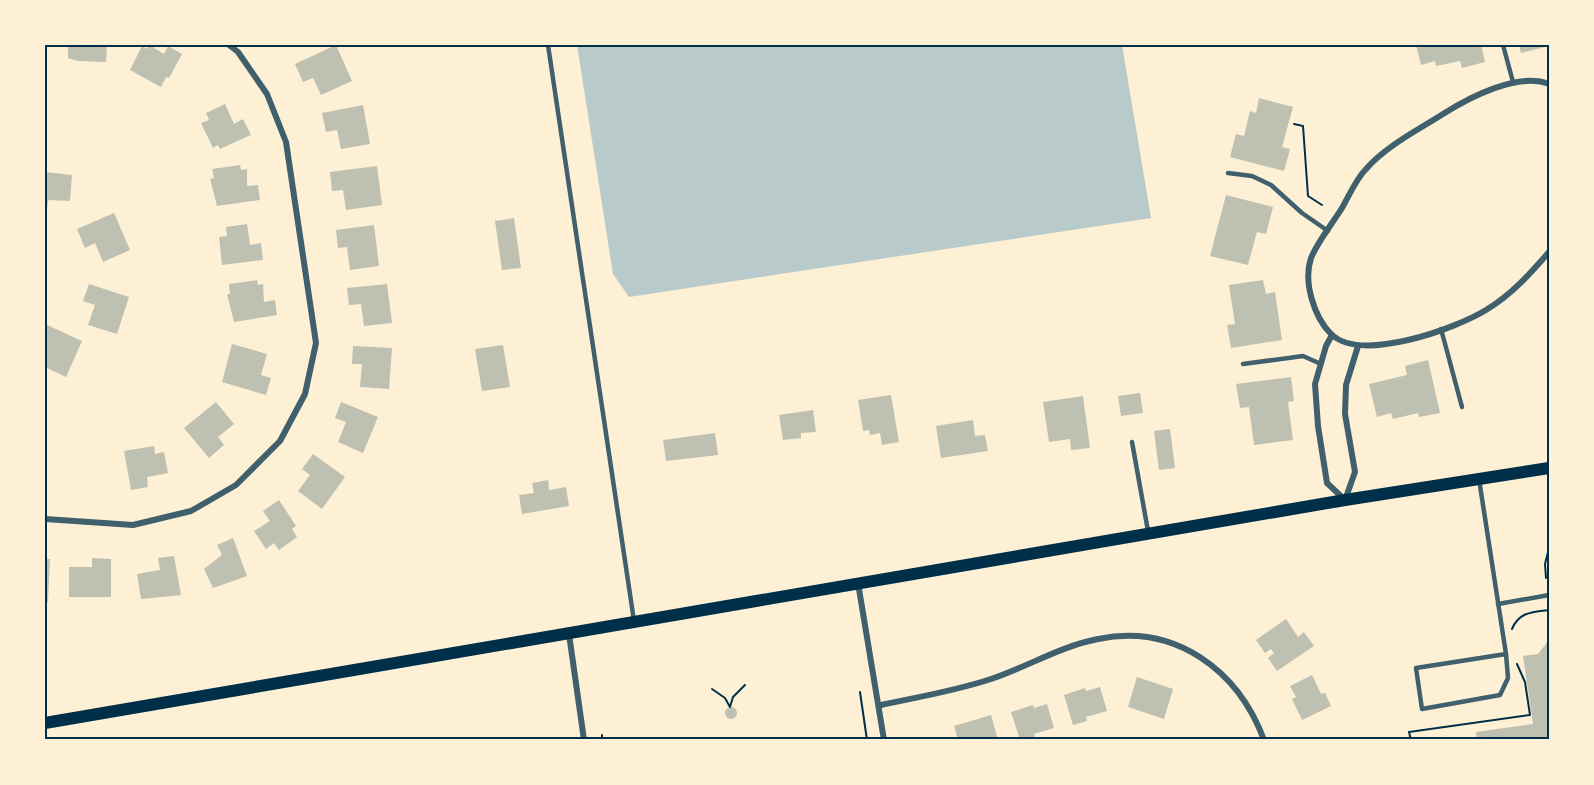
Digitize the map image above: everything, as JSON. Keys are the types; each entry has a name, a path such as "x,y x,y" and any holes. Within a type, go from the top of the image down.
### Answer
{"main road":[{"path":"45,723 1345,500 1549,468"}],"street":[{"path":"45,519 133,525 191,511 244,478 280,441 305,394 316,343 286,142 267,94 238,52 230,45"},
{"path":"1549,84 1539,80 1513,82 1452,109 1408,136 1365,169 1311,259 1309,285 1316,311 1332,335 1358,346 1381,346 1441,328 1485,311 1522,284 1549,252"},
{"path":"1332,335 1315,384 1321,458 1327,483 1345,500 1355,472 1345,414 1346,385 1358,346"},
{"path":"858,584 880,705 884,740"},
{"path":"568,633 584,740"},
{"path":"880,705 989,679 1089,640 1142,637 1181,647 1225,675 1254,712 1264,740"}],"lane":[{"path":"548,45 634,621"},
{"path":"1503,45 1513,82"},
{"path":"1228,173 1252,176 1271,185 1302,213 1328,231"},
{"path":"1441,328 1462,407"},
{"path":"1243,364 1303,356 1321,364"},
{"path":"1132,442 1149,534"},
{"path":"1479,479 1506,654 1508,678 1500,695 1422,709 1416,668 1506,654"},
{"path":"1498,604 1549,595"}],"path":[{"path":"1294,124 1303,126 1308,196 1322,205"},
{"path":"1546,578 1545,564 1549,548"},
{"path":"712,689 725,698 730,707 733,697 746,685"},
{"path":"860,692 867,740"},
{"path":"866,724 872,723"},
{"path":"602,735 602,740"}],"shaded area":[{"path":"577,45 1122,45 1151,218 629,297 613,274"}],"building":[{"path":"68,45 107,45 106,62 78,61 68,58"},
{"path":"149,45 164,54 168,46 182,54 169,78 166,77 161,87 130,70 142,46 147,49"},
{"path":"336,45 352,81 321,95 313,78 303,82 295,64"},
{"path":"1416,45 1481,45 1485,62 1462,68 1460,61 1436,66 1435,61 1421,65"},
{"path":"1519,45 1544,45 1545,47 1521,53"},
{"path":"1259,98 1293,107 1282,147 1290,149 1284,171 1230,157 1236,134 1244,136 1250,111 1256,113"},
{"path":"225,104 234,124 243,119 251,135 220,149 218,145 213,148 201,123 209,120 206,113"},
{"path":"363,105 370,144 341,149 337,130 326,132 322,113"},
{"path":"240,165 241,170 247,169 247,186 258,185 260,200 217,206 210,179 214,178 212,169"},
{"path":"377,166 382,205 346,210 343,190 332,191 330,172"},
{"path":"45,172 72,175 70,201 48,200 47,211"},
{"path":"1226,195 1273,207 1266,234 1257,232 1248,265 1210,256"},
{"path":"114,213 130,250 103,262 95,243 85,248 77,229"},
{"path":"514,218 521,268 502,270 495,221"},
{"path":"247,224 250,245 261,243 263,260 222,265 219,237 227,236 226,227"},
{"path":"374,225 379,266 350,270 347,247 338,248 336,230"},
{"path":"257,280 258,285 263,284 264,302 275,300 277,315 234,322 227,294 230,294 229,284"},
{"path":"1263,280 1266,294 1275,292 1282,340 1231,348 1227,325 1235,324 1229,285"},
{"path":"89,284 129,297 117,334 88,325 95,305 83,301"},
{"path":"387,284 392,323 364,326 361,304 349,305 347,288"},
{"path":"45,324 82,341 66,377 45,367"},
{"path":"232,344 267,354 261,375 271,378 266,395 222,382"},
{"path":"503,345 510,387 482,391 475,349"},
{"path":"353,346 392,348 389,389 360,387 362,364 352,364"},
{"path":"1428,360 1440,413 1419,417 1418,413 1393,419 1391,413 1377,417 1369,384 1407,375 1405,366"},
{"path":"1291,377 1294,401 1288,402 1293,440 1254,445 1249,407 1240,408 1236,384"},
{"path":"1140,393 1143,413 1121,416 1118,396"},
{"path":"891,395 899,442 882,445 880,433 870,435 869,430 863,431 858,400"},
{"path":"1083,396 1090,448 1071,450 1070,439 1049,442 1043,402"},
{"path":"216,402 234,424 218,437 224,445 209,458 184,428"},
{"path":"341,402 378,417 363,453 338,442 346,422 335,418"},
{"path":"813,410 816,432 801,433 801,438 783,440 779,415"},
{"path":"973,420 975,436 985,435 988,451 941,458 936,426"},
{"path":"1170,429 1175,468 1159,470 1154,431"},
{"path":"715,433 718,455 666,461 663,440"},
{"path":"154,446 155,454 164,452 168,473 147,477 148,487 131,490 124,451"},
{"path":"313,454 345,477 322,509 298,491 310,475 302,469"},
{"path":"548,480 549,490 566,487 569,506 522,514 519,495 534,493 532,483"},
{"path":"279,500 296,526 292,529 297,537 279,550 274,543 266,549 254,531 270,521 263,511"},
{"path":"233,538 247,576 213,588 204,569 222,555 217,545"},
{"path":"174,556 181,595 141,599 137,574 160,570 158,558"},
{"path":"92,558 111,559 111,597 69,597 69,567 92,567"},
{"path":"45,559 50,559 48,602 45,602"},
{"path":"1286,619 1298,637 1304,632 1314,646 1277,671 1268,658 1274,653 1271,649 1265,653 1256,640"},
{"path":"1549,640 1549,740 1477,740 1476,732 1533,724 1523,656 1538,654"},
{"path":"1312,675 1321,694 1325,693 1331,706 1302,720 1292,699 1296,697 1290,686"},
{"path":"1137,677 1173,689 1164,719 1128,707"},
{"path":"1100,687 1107,711 1086,717 1087,721 1073,725 1064,695 1085,688 1086,691"},
{"path":"1047,704 1054,728 1034,734 1035,738 1020,740 1011,712 1033,705 1034,708"},
{"path":"733,707 736,708 736,718 729,719 726,718 725,711 726,708"},
{"path":"991,715 998,740 958,740 954,726"}]}
